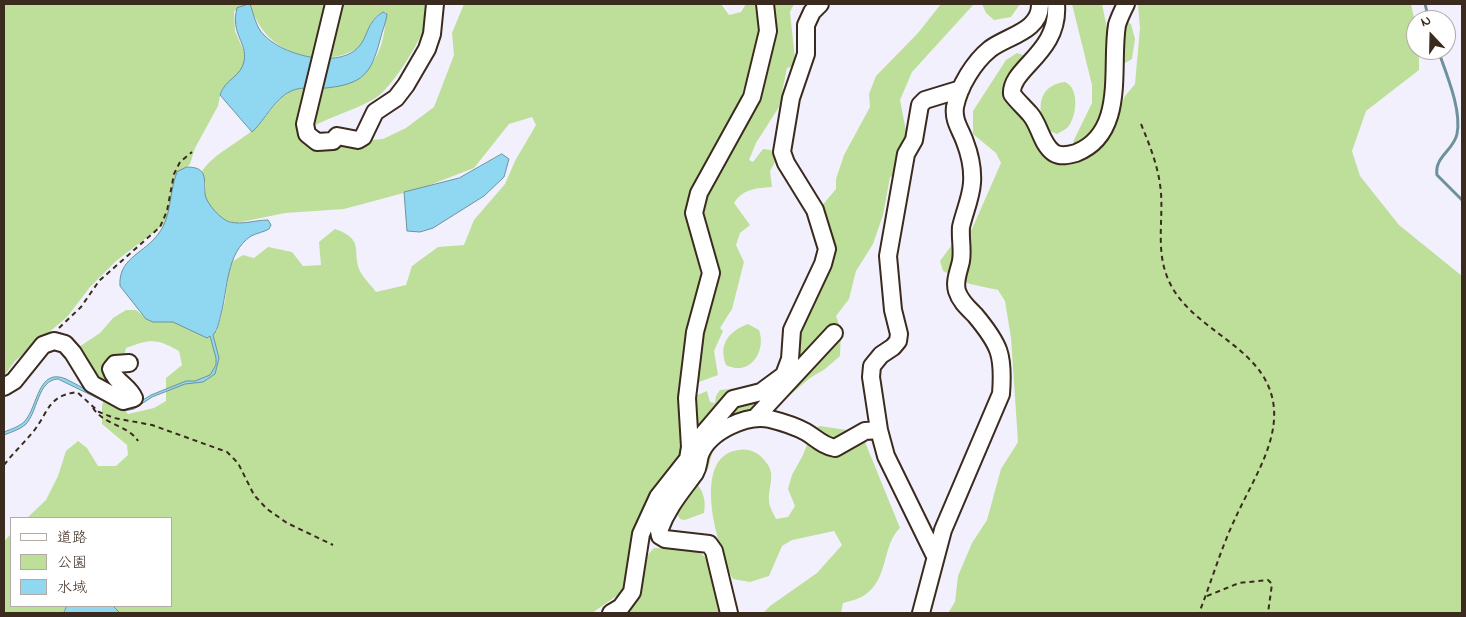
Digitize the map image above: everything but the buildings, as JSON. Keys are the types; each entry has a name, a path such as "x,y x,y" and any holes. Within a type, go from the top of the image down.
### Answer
{"street":[{"path":"334,4 305,124 307,134 317,142 333,141 337,136 358,140 363,137 375,112 396,98 406,85 427,49 432,34 435,4"},
{"path":"611,613 621,607 632,592 641,534 658,497 688,458 690,447 686,398 694,332 711,273 694,212 699,193 752,97 768,31 765,4"},
{"path":"729,613 714,551 709,544 665,539 660,536 659,531 671,504 699,466 700,443 704,434 733,399 761,392 784,375 789,366 792,330 823,264 826,249 815,210 786,163 782,152 791,98 806,54 806,25 812,12 820,4"},
{"path":"922,613 943,530 1001,394 1001,355 996,342 963,302 957,290 956,280 961,260 961,228 972,184 971,162 965,142 955,120 955,108 961,89 972,70 989,50 1025,30 1034,22 1040,10 1040,4"},
{"path":"1056,4 1055,28 1049,41 1011,88 1012,94 1031,114 1046,144 1055,153 1066,156 1078,152 1090,144 1101,134 1106,122 1116,88 1117,24 1126,4"},
{"path":"935,556 886,456 879,430 871,377 872,366 880,355 893,347 898,341 899,334 893,310 888,256 906,154 914,140 920,105 924,100 961,89"},
{"path":"700,455 709,443 726,428 756,417 834,332"},
{"path":"4,387 14,381 43,345 54,341 65,344 74,353 92,384 123,401 134,398 131,391 113,375 111,369 115,364 128,363"},
{"path":"756,417 789,424 807,432 828,447 835,448 865,431 879,430"}],"path":[{"path":"1141,124 1156,165 1161,192 1160,244 1162,262 1168,280 1188,308 1254,363 1268,386 1272,401 1273,437 1268,454 1234,521 1199,613"},
{"path":"43,345 80,307 99,281 160,227 167,211 174,174 180,162 192,152"},
{"path":"4,465 32,434 50,404 56,398 77,392 84,396 100,418 132,434 138,442"},
{"path":"92,407 114,418 152,425 227,452 238,463 254,495 267,509 287,523 333,544"},
{"path":"1205,597 1239,583 1257,579 1268,580 1272,584 1268,613"}],"green space":[{"path":"4,4 249,4 234,11 235,31 245,54 244,69 221,90 218,106 195,148 190,164 180,173 167,222 116,261 90,287 67,317 15,361 4,376"},
{"path":"250,4 425,4 424,27 420,37 402,68 388,87 374,99 319,123 302,133 347,142 383,139 406,128 434,107 454,55 452,33 464,4 721,4 729,15 741,12 746,4 755,4 760,39 739,103 701,177 687,215 701,276 691,320 681,400 682,454 625,590 592,613 118,613 112,607 172,607 172,517 28,517 46,500 58,476 66,451 78,441 87,448 98,466 116,466 128,455 127,445 102,424 102,406 105,396 119,404 128,414 154,408 166,401 166,378 182,365 179,351 153,341 126,348 122,367 126,379 118,389 92,378 79,347 100,333 113,318 126,310 136,310 147,319 183,323 205,337 217,331 225,301 230,263 243,255 254,258 268,247 292,252 303,266 321,265 319,242 335,229 345,233 354,242 361,273 376,292 406,285 412,266 438,247 464,245 474,220 505,184 515,161 536,125 532,117 509,124 474,168 422,188 344,209 285,213 236,223 223,220 204,200 206,185 202,171 220,153 255,128 287,93 297,89 326,87 345,83 357,78 374,61 379,51 383,39 386,12 382,12 372,22 365,39 359,47 348,53 324,58 298,54 286,49 266,34"},
{"path":"767,4 794,4 790,12 795,59 794,66 787,68 779,107 756,143 749,160 753,162 763,149 771,150 775,162 770,171 772,187 746,192 734,203 750,225 740,233 736,245 744,262 732,309 720,328 723,331 714,351 718,375 699,382 694,378 713,279 700,203 756,97"},
{"path":"941,4 974,4 912,72 900,100 907,136 902,146 896,175 890,177 883,215 873,244 856,271 849,299 836,316 841,330 840,356 825,369 810,378 758,422 735,416 714,446 708,469 700,475 693,397 707,391 710,402 715,403 716,396 720,390 761,386 780,370 783,344 813,278 811,269 818,257 820,208 836,189 836,179 844,155 870,107 869,94 876,76 918,33"},
{"path":"982,4 1020,4 1011,17 994,20 986,13"},
{"path":"1072,4 1102,4 1108,33 1110,63 1101,127 1078,145 1073,142 1092,103 1092,85"},
{"path":"1138,4 1411,4 1412,10 1406,10 1406,60 1419,60 1419,70 1366,111 1352,151 1360,176 1399,225 1462,276 1462,613 948,613 955,602 958,576 972,543 987,520 1001,469 1018,442 1011,338 1005,301 998,290 970,284 943,271 940,261 954,242 972,229 1001,163 996,153 973,134 973,111 1006,60 1017,53 1026,56 1007,88 1068,158 1117,114 1125,96 1135,84 1140,28"},
{"path":"1125,21 1131,24 1135,39 1132,59 1125,63 1119,63"},
{"path":"1065,82 1073,90 1075,111 1067,128 1057,134 1045,129 1041,113 1042,99 1049,88"},
{"path":"748,324 759,330 761,338 758,354 749,365 742,368 726,365 723,351 727,339 735,330"},
{"path":"820,426 853,431 865,442 900,528 890,543 882,570 873,587 861,597 843,603 841,613 763,613 817,573 842,545 834,531 792,540 782,546 769,576 750,582 733,579 721,549 712,507 711,487 715,469 723,456 738,450 750,450 756,453 765,461 771,471 769,503 776,519 788,517 795,506 788,489 792,475 803,455 813,429"},
{"path":"695,482 704,496 704,513 685,520 680,519 675,510"},
{"path":"10,535 10,607 66,607 63,613 4,613 4,541"},
{"path":"654,548 694,549 707,558 722,613 629,613 636,597 645,562"}],"water":[{"path":"250,4 259,29 272,42 293,52 318,58 341,57 351,53 361,44 372,22 383,12 387,14 377,52 364,75 349,84 326,88 295,89 285,94 252,132 220,95 225,85 243,66 245,55 237,31 235,17 237,8"},
{"path":"502,154 509,159 504,177 484,196 433,228 420,232 407,231 404,192 459,178"},
{"path":"187,167 199,169 202,172 204,175 206,198 218,215 226,221 244,223 268,220 271,225 269,229 251,236 243,243 232,261 219,322 213,335 219,358 215,374 203,382 185,384 152,397 134,409 124,411 58,379 51,381 42,391 33,413 25,425 18,430 4,435 4,432 25,421 44,383 50,378 66,379 123,409 186,381 195,381 210,375 216,365 216,358 210,336 207,338 173,322 153,322 146,319 120,286 120,277 127,264 161,230 165,222 177,172"},
{"path":"67,607 114,607 120,613 64,613"}],"waterway":[{"path":"1425,4 1426,10"},
{"path":"1441,60 1455,103 1458,124 1455,140 1438,163 1437,175 1462,200"}]}
